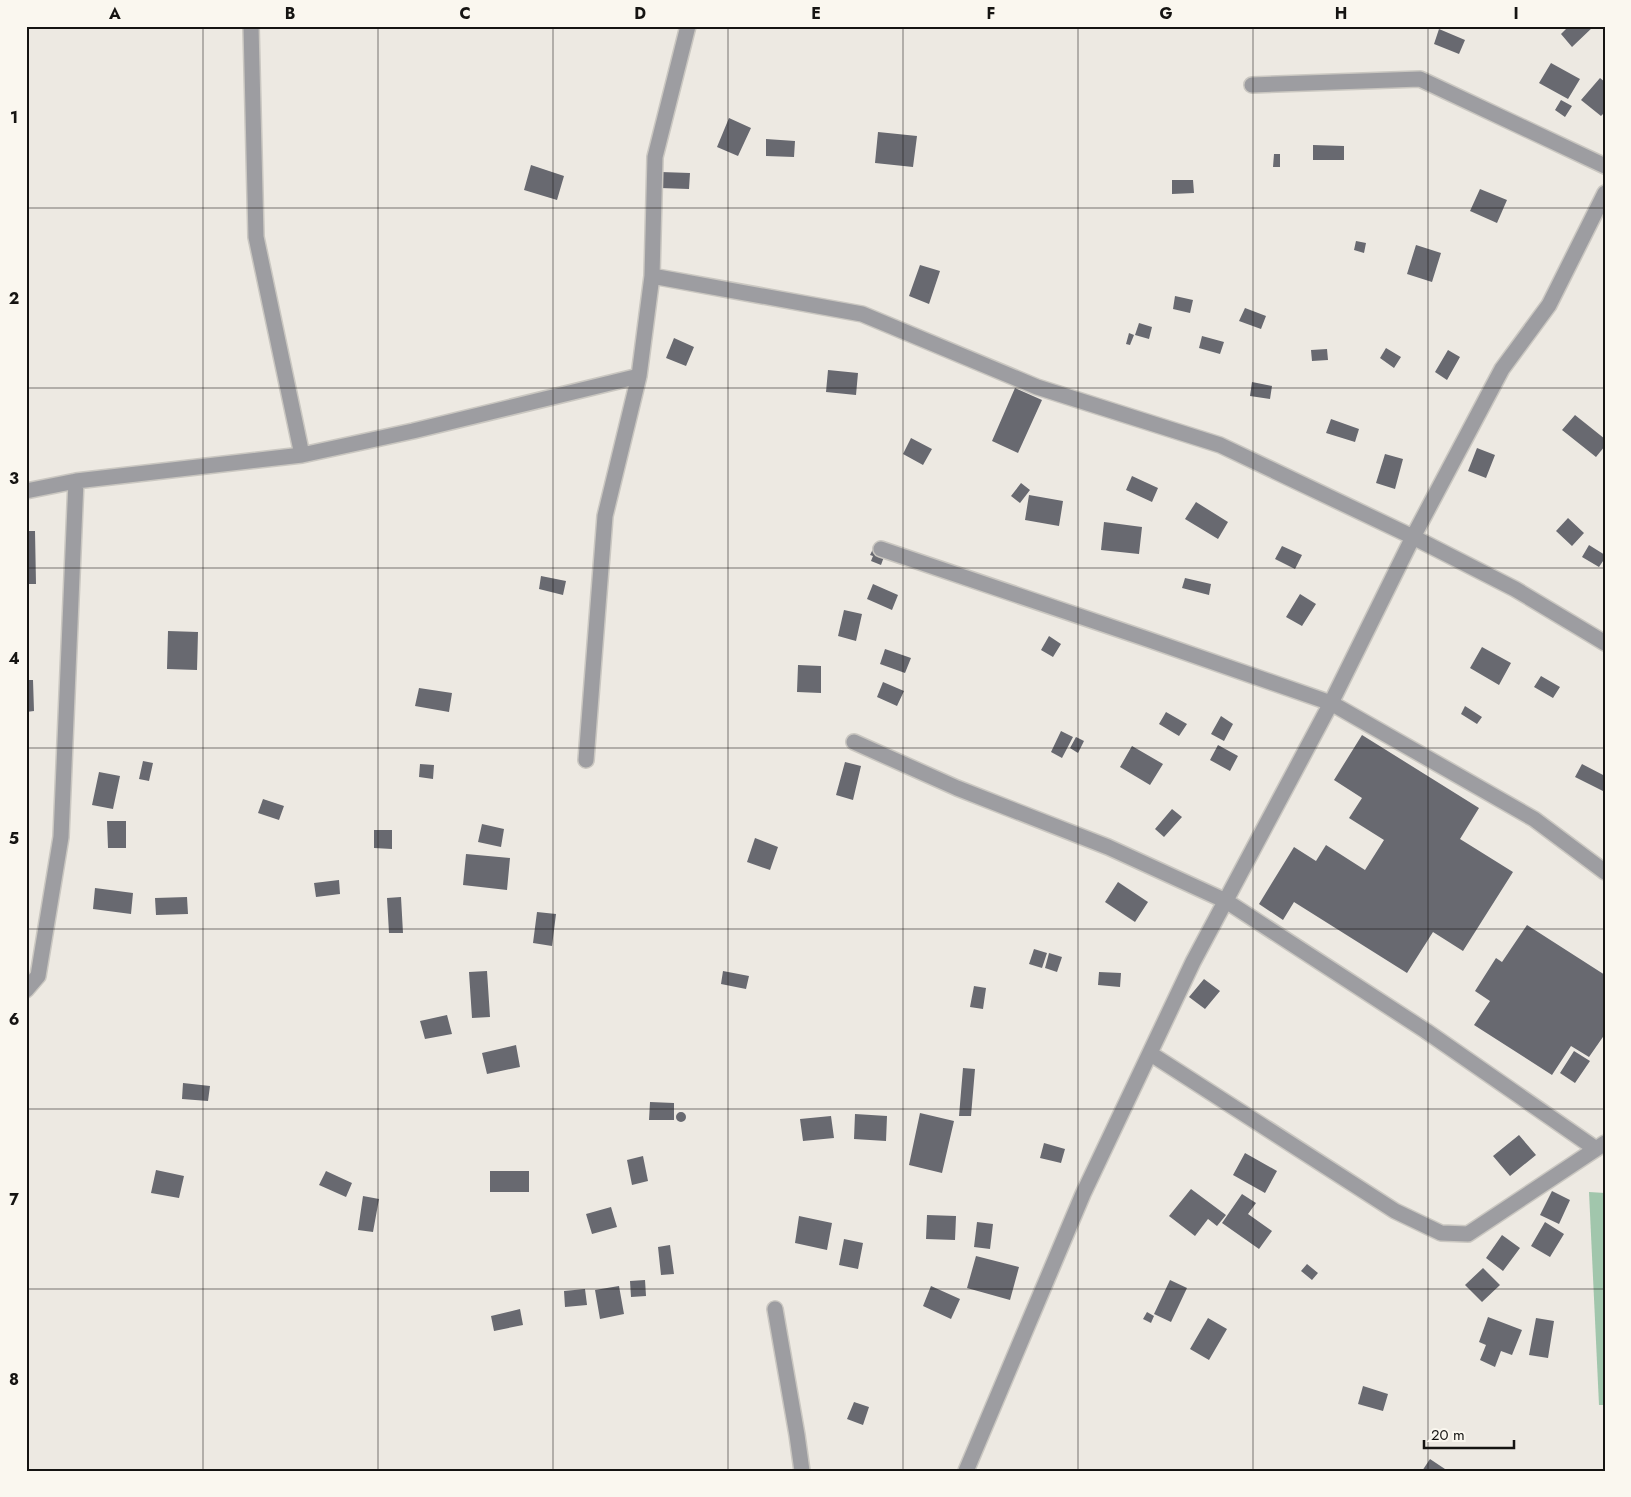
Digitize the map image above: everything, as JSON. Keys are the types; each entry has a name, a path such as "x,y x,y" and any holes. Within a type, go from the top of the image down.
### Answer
{"street":[{"path":"251,26 256,237 302,455"},
{"path":"586,760 605,516 639,376 652,276 655,157 688,26"},
{"path":"1252,85 1420,80 1605,166"},
{"path":"966,1471 1084,1194 1193,962 1331,703 1413,537 1502,369 1549,304 1605,193"},
{"path":"652,276 862,314 1037,387 1220,445 1413,537 1515,589 1605,643"},
{"path":"26,491 76,481 302,455 422,429 639,376"},
{"path":"26,990 38,976 61,837 76,481"},
{"path":"882,549 1331,703 1534,820 1605,872"},
{"path":"854,742 958,788 1108,847 1226,901 1600,1146 1468,1234 1441,1233 1395,1211 1151,1054"},
{"path":"775,1309 798,1435 802,1471"}],"green space":[{"path":"1589,1192 1605,1193 1605,1405 1599,1405"}],"building":[{"path":"1569,26 1594,26 1572,47 1561,34"},
{"path":"1439,29 1465,40 1459,54 1434,44"},
{"path":"1551,63 1580,79 1568,99 1539,83"},
{"path":"1600,78 1605,82 1605,112 1601,116 1581,100"},
{"path":"1561,100 1572,106 1565,117 1555,110"},
{"path":"729,118 751,128 738,156 717,147"},
{"path":"878,132 917,136 913,167 875,163"},
{"path":"766,139 795,141 794,157 766,156"},
{"path":"1313,145 1344,146 1344,160 1313,160"},
{"path":"1274,154 1280,154 1280,167 1273,167"},
{"path":"531,165 564,176 557,200 524,190"},
{"path":"661,172 690,173 689,189 660,188"},
{"path":"1172,180 1193,180 1194,193 1172,194"},
{"path":"1480,189 1507,200 1497,223 1470,211"},
{"path":"1356,241 1366,243 1364,253 1354,250"},
{"path":"1416,245 1441,253 1432,282 1407,274"},
{"path":"920,265 940,271 929,304 909,296"},
{"path":"1175,296 1193,300 1190,313 1173,309"},
{"path":"1245,308 1266,316 1261,329 1239,321"},
{"path":"1139,323 1152,327 1149,339 1135,335"},
{"path":"1129,333 1134,335 1130,345 1126,344"},
{"path":"1202,336 1224,342 1220,354 1199,348"},
{"path":"674,338 694,347 686,366 666,358"},
{"path":"1386,348 1401,357 1394,368 1380,358"},
{"path":"1327,349 1328,360 1312,361 1311,350"},
{"path":"1448,350 1460,357 1447,380 1435,372"},
{"path":"828,370 858,373 856,395 826,392"},
{"path":"1252,382 1272,386 1270,399 1250,396"},
{"path":"1015,388 1042,400 1018,453 992,441"},
{"path":"1575,415 1605,439 1605,446 1596,457 1562,430"},
{"path":"1331,419 1359,429 1355,442 1326,433"},
{"path":"911,438 932,449 923,465 903,454"},
{"path":"1477,448 1495,455 1486,478 1468,471"},
{"path":"1385,454 1403,459 1395,489 1376,483"},
{"path":"1132,476 1158,488 1152,502 1126,490"},
{"path":"1021,483 1030,490 1020,503 1011,496"},
{"path":"1029,495 1063,501 1059,526 1025,520"},
{"path":"1196,502 1228,522 1218,539 1185,519"},
{"path":"1568,518 1584,533 1572,546 1556,531"},
{"path":"1104,522 1142,527 1139,554 1101,550"},
{"path":"26,531 35,531 36,584 26,584"},
{"path":"1589,545 1605,555 1599,567 1582,557"},
{"path":"1282,546 1302,555 1295,569 1275,559"},
{"path":"873,549 885,554 881,565 871,561 873,556 870,555"},
{"path":"541,576 566,581 563,595 539,589"},
{"path":"1185,578 1211,584 1209,595 1182,588"},
{"path":"873,584 898,595 892,610 867,599"},
{"path":"1300,594 1316,604 1302,626 1286,617"},
{"path":"844,610 862,614 856,641 838,636"},
{"path":"168,631 198,632 197,670 167,669"},
{"path":"1049,636 1061,644 1053,657 1041,650"},
{"path":"1482,647 1511,663 1499,685 1470,668"},
{"path":"885,649 911,658 905,673 880,664"},
{"path":"798,665 821,666 821,693 797,692"},
{"path":"1541,676 1560,687 1553,698 1534,687"},
{"path":"26,680 33,680 34,711 26,712"},
{"path":"883,682 904,691 897,706 877,697"},
{"path":"419,688 452,693 449,712 415,706"},
{"path":"1465,706 1482,717 1477,724 1461,714"},
{"path":"1166,712 1187,724 1179,736 1159,724"},
{"path":"1221,716 1233,724 1224,741 1211,734"},
{"path":"1061,731 1073,737 1062,758 1051,752"},
{"path":"1362,735 1479,808 1460,839 1513,872 1463,951 1433,932 1407,973 1294,902 1283,920 1259,904 1294,847 1316,861 1326,845 1365,870 1384,840 1349,818 1362,798 1334,780"},
{"path":"1076,737 1084,741 1078,753 1070,748"},
{"path":"1218,745 1238,756 1230,771 1210,760"},
{"path":"1132,746 1163,764 1150,785 1120,767"},
{"path":"143,761 153,763 149,781 139,779"},
{"path":"845,762 861,766 853,800 836,795"},
{"path":"420,764 434,765 433,779 419,777"},
{"path":"1582,764 1605,776 1605,788 1603,791 1575,777"},
{"path":"99,772 120,776 113,809 92,805"},
{"path":"263,799 284,806 279,820 258,813"},
{"path":"1172,809 1182,817 1164,837 1155,829"},
{"path":"107,821 126,821 126,848 108,848"},
{"path":"482,824 504,829 501,847 478,842"},
{"path":"374,830 392,830 392,849 374,848"},
{"path":"755,838 778,847 770,870 747,862"},
{"path":"466,854 510,858 507,890 463,885"},
{"path":"339,880 340,894 316,897 314,883"},
{"path":"1118,882 1148,902 1135,922 1105,902"},
{"path":"95,888 133,893 131,914 93,909"},
{"path":"187,897 188,914 156,915 155,898"},
{"path":"401,897 403,933 389,933 387,898"},
{"path":"537,912 556,914 552,946 533,943"},
{"path":"1527,925 1605,975 1605,1034 1589,1057 1571,1046 1552,1075 1474,1025 1490,1001 1475,991 1496,958 1502,962"},
{"path":"1034,949 1047,953 1042,968 1029,964"},
{"path":"1049,953 1062,957 1057,972 1045,968"},
{"path":"487,971 490,1017 472,1018 469,972"},
{"path":"723,971 749,976 746,989 721,984"},
{"path":"1099,972 1121,973 1120,987 1098,985"},
{"path":"1204,979 1220,991 1205,1009 1189,997"},
{"path":"974,986 986,988 983,1009 970,1007"},
{"path":"447,1015 452,1034 425,1039 420,1021"},
{"path":"516,1045 520,1067 487,1074 482,1053"},
{"path":"1574,1051 1590,1061 1575,1083 1560,1073"},
{"path":"963,1068 975,1069 971,1116 959,1116"},
{"path":"183,1083 210,1086 208,1101 182,1099"},
{"path":"650,1102 674,1103 674,1120 649,1120"},
{"path":"679,1112 683,1112 686,1117 685,1121 679,1122 676,1119 676,1115"},
{"path":"920,1113 954,1121 942,1173 909,1165"},
{"path":"855,1114 887,1116 886,1141 854,1139"},
{"path":"831,1116 834,1138 803,1141 800,1119"},
{"path":"1519,1135 1536,1155 1510,1176 1493,1156"},
{"path":"1044,1143 1065,1149 1061,1163 1040,1158"},
{"path":"1245,1153 1277,1171 1265,1193 1233,1175"},
{"path":"643,1156 648,1181 632,1185 627,1160"},
{"path":"156,1170 184,1176 179,1198 151,1193"},
{"path":"326,1171 352,1183 346,1197 319,1185"},
{"path":"490,1171 529,1171 529,1192 490,1192"},
{"path":"1191,1189 1226,1215 1217,1226 1208,1219 1195,1236 1169,1216"},
{"path":"1552,1191 1570,1200 1559,1224 1540,1215"},
{"path":"1242,1194 1256,1203 1248,1214 1272,1231 1259,1249 1222,1223"},
{"path":"363,1196 379,1199 373,1232 358,1230"},
{"path":"611,1207 617,1227 592,1234 586,1214"},
{"path":"927,1215 956,1216 955,1240 926,1239"},
{"path":"799,1216 832,1223 827,1250 795,1243"},
{"path":"977,1222 993,1224 990,1249 974,1247"},
{"path":"1545,1222 1564,1234 1550,1257 1531,1246"},
{"path":"1502,1235 1520,1248 1503,1271 1486,1258"},
{"path":"844,1239 863,1243 858,1269 839,1265"},
{"path":"670,1245 674,1274 661,1275 658,1247"},
{"path":"976,1256 1019,1267 1010,1300 967,1288"},
{"path":"1307,1264 1318,1273 1312,1280 1301,1271"},
{"path":"1483,1268 1500,1285 1482,1302 1465,1285"},
{"path":"645,1280 646,1296 631,1297 630,1281"},
{"path":"1170,1280 1187,1288 1171,1322 1154,1314"},
{"path":"619,1286 624,1314 600,1319 595,1290"},
{"path":"931,1286 960,1299 951,1319 923,1306"},
{"path":"585,1289 587,1305 565,1307 564,1291"},
{"path":"520,1309 523,1325 494,1331 491,1316"},
{"path":"1147,1312 1154,1316 1151,1323 1143,1319"},
{"path":"1488,1317 1522,1330 1512,1355 1501,1351 1495,1367 1480,1360 1486,1345 1479,1342"},
{"path":"1208,1318 1227,1329 1209,1360 1190,1349"},
{"path":"1536,1318 1554,1321 1548,1358 1529,1355"},
{"path":"1363,1386 1388,1394 1383,1411 1358,1404"},
{"path":"854,1402 869,1407 863,1425 847,1419"},
{"path":"1430,1459 1448,1471 1422,1471"}]}
